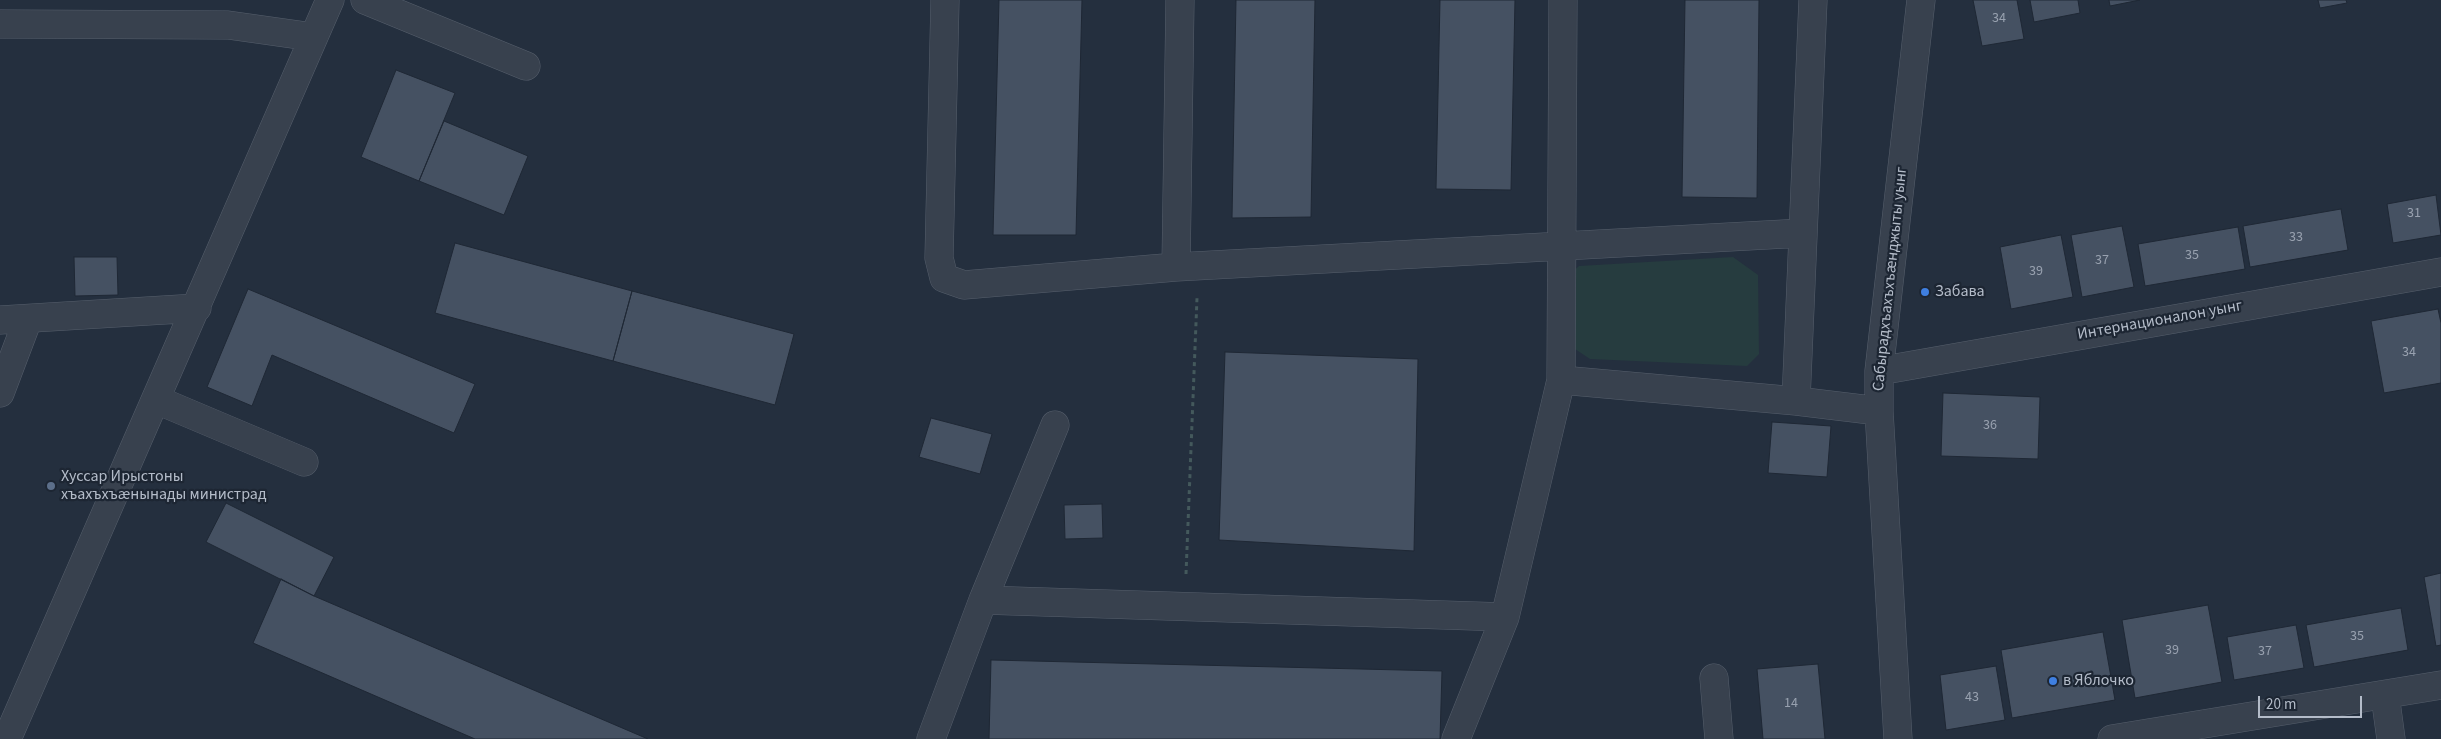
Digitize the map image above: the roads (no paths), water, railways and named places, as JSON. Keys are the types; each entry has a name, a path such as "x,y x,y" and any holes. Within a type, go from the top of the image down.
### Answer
{"street":[{"path":"7,739 157,400 330,0"},
{"path":"365,0 526,66"},
{"path":"944,0 939,258 944,278 964,285 1187,267 1803,233"},
{"path":"1180,0 1187,267"},
{"path":"1456,739 1505,617 1561,380 1563,0"},
{"path":"1796,401 1812,0"},
{"name":"Сабырадхъахъхъæнджыты уынг","path":"1898,739 1879,411 1879,371 1921,0"},
{"path":"0,24 228,25 313,38"},
{"name":"Интернационалон уынг","path":"1879,371 2441,272"},
{"path":"0,320 197,308"},
{"path":"0,393 28,319"},
{"path":"1561,380 1796,401 1879,411"},
{"path":"157,400 304,462"},
{"path":"931,739 983,600 1055,425"},
{"path":"983,600 1505,617"},
{"path":"1714,678 1719,739"},
{"path":"2112,739 2441,685"},
{"path":"2385,695 2391,739"}],"place":[{"name":"Забава","path":"1925,292"},
{"name":"Хуссар Ирыстоны хъахъхъæнынады министрад","path":"51,486"},
{"name":"в Яблочко","path":"2053,681"}]}
